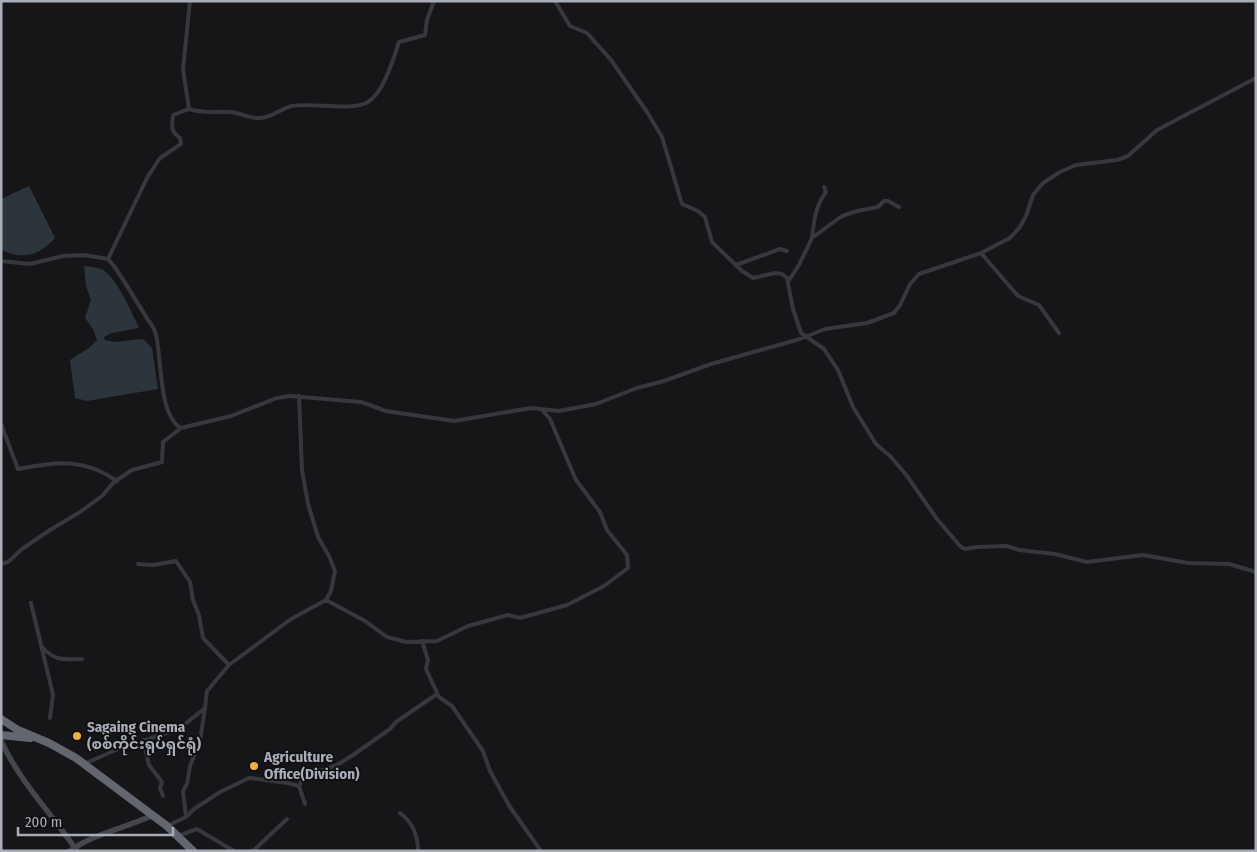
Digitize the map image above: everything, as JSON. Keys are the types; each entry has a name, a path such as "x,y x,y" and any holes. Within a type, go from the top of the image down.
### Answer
{"highway":[{"path":"1,720 18,730 49,743 84,764 151,816 167,826 192,851"},
{"path":"1,735 23,737 49,743"}],"street":[{"path":"189,109 183,69 190,1"},
{"path":"108,259 147,178 160,158 181,144 180,138 171,129 173,115 189,109 199,112 231,112 260,118 291,106 358,106 369,101 379,90 391,66 399,42 425,34 427,20 434,1"},
{"path":"555,1 570,26 587,33 611,60 662,136 682,204 698,211 705,217 712,242 752,278 775,273 782,274 787,278 793,309 801,333 808,336 824,349 838,370 848,398 876,444 891,457 907,476 937,519 961,547 965,549 977,546 1007,546 1018,550 1055,554 1087,562 1143,555 1188,563 1229,564 1256,572"},
{"path":"1,564 8,562 22,549 80,512 132,470 162,462 162,442 181,428 231,416 277,398 298,396 361,402 386,411 454,421 531,408 559,411 596,404 637,388 808,336 825,329 867,323 894,313 910,284 919,274 929,269 981,253 1010,238 1020,227 1033,196 1043,182 1076,165 1117,160 1128,156 1157,130 1256,78"},
{"path":"788,282 800,265 812,238 815,214 820,200 826,192 824,187"},
{"path":"812,238 842,216 878,207 884,201 899,207"},
{"path":"736,265 780,249 787,251"},
{"path":"981,253 1018,296 1038,305 1059,333"},
{"path":"1,261 30,264 64,256 84,255 108,259 156,333 159,370 164,397 170,418 176,426 181,428"},
{"path":"186,817 183,791 187,784 190,766 200,741 207,691 230,665 291,619 326,600 331,590 335,571 318,537 308,504 302,470 298,396"},
{"path":"326,600 364,621 387,637 406,642 438,641 468,626 508,615 520,618 567,605 604,586 628,568 627,555 607,530 600,512 576,480 550,419 543,410"},
{"path":"1,424 18,469 57,463 77,463 104,472 117,481"},
{"path":"138,564 153,565 176,561 190,582 203,638 230,665"},
{"path":"31,603 53,695 50,718"},
{"path":"422,641 428,660 426,669 437,694 452,706 484,752 490,771 510,807 541,851"},
{"path":"41,645 48,654 56,659 82,659"},
{"path":"305,804 300,786 302,778 337,766 354,756 390,729 396,722 437,694"},
{"path":"84,764 144,740 179,729 205,708"},
{"path":"144,740 149,765 162,782 160,788 163,796"},
{"path":"1,742 24,780 74,850 151,816"},
{"path":"1,753 24,780"},
{"path":"167,826 186,817 194,809 220,792 250,778 300,786"},
{"path":"400,813 409,820 418,840 418,851"},
{"path":"253,851 287,819"},
{"path":"176,837 196,829 234,851"}],"shaded area":[{"path":"29,186 55,238 37,252 30,255 16,255 1,250 1,199"},
{"path":"84,266 102,270 112,278 139,328 112,333 104,337 105,340 114,342 143,339 152,348 158,389 87,401 75,398 70,360 89,348 97,340 93,329 85,318 91,300 86,286"}],"place":[{"name":"Sagaing Cinema (စစ်ကိုင်းရုပ်ရှင်ရုံ)","path":"77,736"},
{"name":"Agriculture Office(Division)","path":"254,766"}]}
